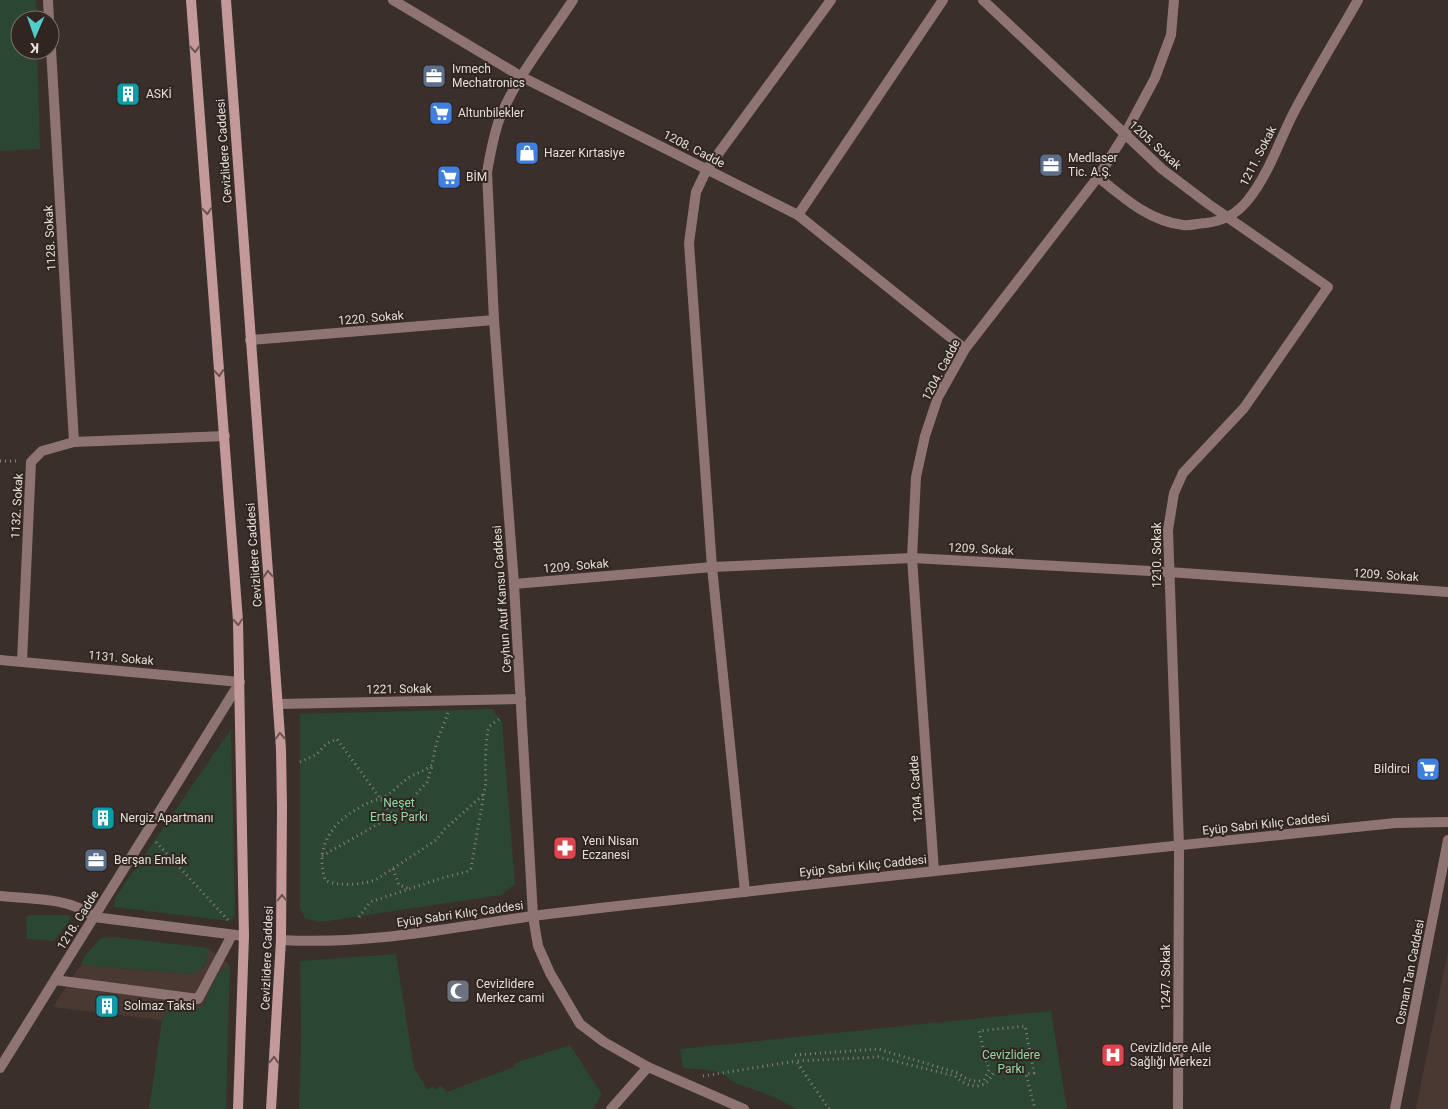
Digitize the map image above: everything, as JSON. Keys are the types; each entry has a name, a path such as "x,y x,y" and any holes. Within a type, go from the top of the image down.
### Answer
{"main road":[{"name":"Cevizlidere Caddesi","path":"191,0 238,621 240,682 237,935 238,1109"},
{"name":"Cevizlidere Caddesi","path":"226,0 278,704 282,807 282,940 271,1109"}],"street":[{"name":"1208. Cadde","path":"393,0 522,77 798,216 965,349"},
{"name":"Ceyhun Atuf Kansu Caddesi","path":"574,0 522,77 499,121 491,148 487,172 494,320 514,584 533,916 538,946 550,973 580,1024 604,1042 648,1067 744,1109"},
{"path":"745,892 712,567 689,243 696,192 707,169 830,0"},
{"path":"798,216 943,0"},
{"name":"1205. Sokak","path":"983,0 1170,175 1328,288"},
{"name":"1204. Cadde","path":"934,871 912,558 916,477 925,436 938,397 965,349 1098,177 1125,134 1155,78 1171,35 1174,0"},
{"name":"1211. Sokak","path":"1098,177 1132,204 1157,218 1184,225 1213,222 1228,218 1248,201 1259,184 1297,107 1358,0"},
{"name":"1128. Sokak","path":"52,60 74,442"},
{"name":"1210. Sokak","path":"1179,846 1168,530 1174,493 1182,473 1244,408 1328,288"},
{"name":"1220. Sokak","path":"250,340 494,320"},
{"name":"1132. Sokak","path":"22,662 32,462 42,451 74,442 225,436"},
{"name":"1209. Sokak","path":"514,584 712,567 912,558 1169,572 1448,592"},
{"name":"1131. Sokak","path":"0,660 240,682"},
{"name":"1218. Cadde","path":"0,1068 240,682"},
{"name":"1221. Sokak","path":"278,704 521,699"},
{"name":"Eyüp Sabri Kılıç Caddesi","path":"282,940 313,942 398,936 437,932 533,916 934,871 1395,822 1448,822"},
{"name":"Osman Tan Caddesi","path":"1395,1109 1448,840"},
{"name":"1247. Sokak","path":"1178,1109 1179,846"},
{"path":"0,896 68,903 81,908 94,917 237,935 198,999 55,980"},
{"path":"611,1109 648,1067"}],"path":[{"path":"322,856 408,807 410,801 424,786 432,765 436,744 449,710"},
{"path":"358,917 370,902 469,871 486,782 487,732 490,726 500,719"},
{"path":"300,762 316,755 326,744 337,739 394,816"},
{"path":"432,765 410,776 380,798 366,804 337,823 324,844 322,869 326,880 334,885 368,883 393,869 436,840 445,829 484,794"},
{"path":"146,834 154,840 229,921 237,935"},
{"path":"393,869 399,885 410,889"},
{"path":"795,1055 878,1049 958,1074 966,1080 976,1082 984,1080 989,1070 979,1031 1025,1026 1034,1073 1026,1074 1035,1109"},
{"path":"678,1080 796,1061 878,1056 955,1076 962,1083 974,1086 984,1085 991,1078 994,1071"},
{"path":"796,1061 829,1109"}],"shaded area":[{"path":"208,948 230,965 218,974 202,1008 167,1010 162,1020 53,1007 81,965 192,974 204,967"},
{"path":"1448,951 1448,1109 1416,1109 1417,1103"}],"green space":[{"path":"0,0 36,0 36,10 10,10 10,60 37,60 40,149 0,151"},
{"name":"Neşet Ertaş Parkı","path":"492,709 502,722 515,884 501,895 328,921 318,922 305,918 300,908 300,714"},
{"path":"231,729 235,914 232,919 229,921 114,907 115,898"},
{"path":"67,915 70,916 70,920 54,941 27,939 26,916"},
{"path":"115,937 208,948 208,956 203,967 192,974 81,965 84,957 101,938"},
{"path":"396,954 414,1068 428,1090 433,1086 435,1090 441,1086 447,1092 514,1067 515,1063 570,1045 602,1094 593,1109 299,1109 301,1041 300,961"},
{"path":"230,965 226,1109 149,1109 162,1020 167,1010 176,1006 186,1009 202,1008 218,974"},
{"name":"Cevizlidere Parkı","path":"1051,1011 1067,1109 796,1109 782,1101 736,1083 718,1072 683,1068 680,1049"}],"place":[{"name":"Ivmech Mechatronics","path":"434,76"},
{"name":"ASKİ","path":"128,94"},
{"name":"Altunbilekler","path":"441,113"},
{"name":"Hazer Kırtasiye","path":"527,153"},
{"name":"Medlaser Tic. A.Ş.","path":"1051,165"},
{"name":"BİM","path":"449,177"},
{"name":"Bildirci","path":"1428,769"},
{"name":"Nergiz Apartmanı","path":"103,818"},
{"name":"Yeni Nisan Eczanesi","path":"565,848"},
{"name":"Berşan Emlak","path":"96,860"},
{"name":"Cevizlidere Merkez cami","path":"458,991"},
{"name":"Solmaz Taksi","path":"107,1006"},
{"name":"Cevizlidere Aile Sağlığı Merkezi","path":"1113,1055"}]}
